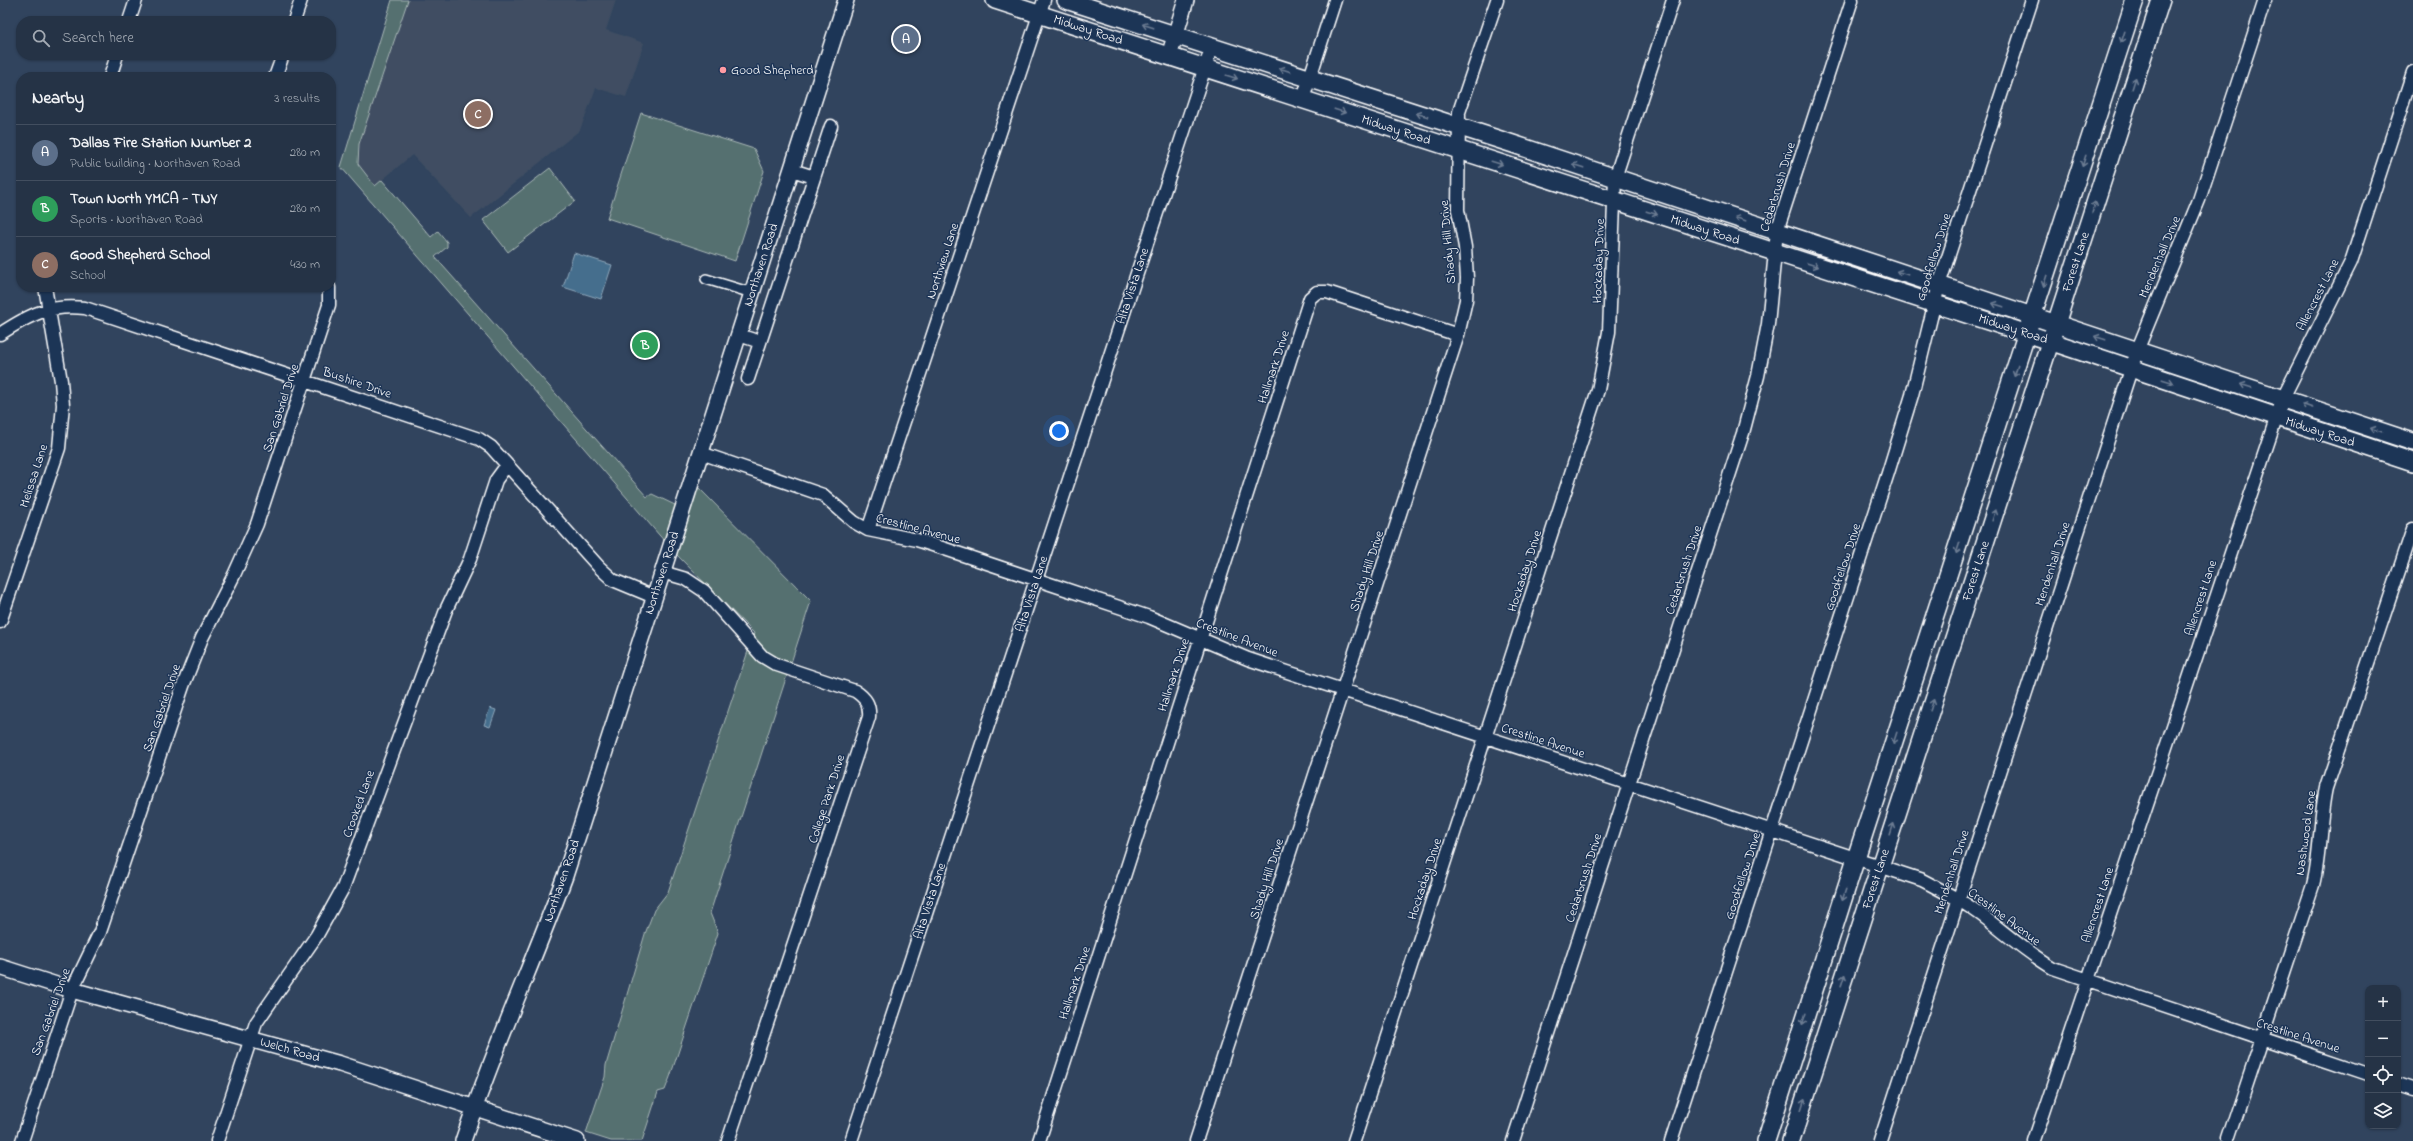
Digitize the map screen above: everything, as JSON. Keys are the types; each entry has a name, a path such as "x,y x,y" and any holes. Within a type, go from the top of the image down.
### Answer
{"main road":[{"name":"Midway Road","path":"995,0 1042,7 1169,56 1205,68 2028,334 2413,462"},
{"name":"Midway Road","path":"1066,0 1212,46 1777,231 2413,442"},
{"name":"Forest Lane","path":"1766,1141 1856,858 2034,316 2135,0"},
{"name":"Forest Lane","path":"1791,1141 2051,342 2160,0"}],"street":[{"path":"131,16 136,0"},
{"path":"296,16 301,0"},
{"name":"Northaven Road","path":"463,1141 474,1109 535,958 564,876 846,0"},
{"path":"1169,56 1186,0"},
{"path":"1302,99 1335,0"},
{"name":"Shady Hill Drive","path":"1196,1141 1458,335 1466,300 1467,278 1465,248 1458,210 1460,151 1459,112 1497,0"},
{"name":"Hockaday Drive","path":"1354,1141 1598,390 1610,332 1615,178 1673,0"},
{"name":"Cedarbrush Drive","path":"1513,1141 1743,433 1758,376 1765,339 1776,252 1777,231 1852,0"},
{"name":"Goodfellow Drive","path":"1671,1141 1888,473 1912,395 1939,285 2032,0"},
{"name":"Mendenhall Drive","path":"1880,1141 2131,368 2211,168 2265,0"},
{"name":"Northview Lane","path":"868,530 1042,7"},
{"name":"Alta Vista Lane","path":"851,1141 1212,46"},
{"path":"112,72 115,60"},
{"path":"277,72 281,60"},
{"name":"Allencrest Lane","path":"2034,1141 2276,417 2283,398 2351,262 2413,72"},
{"path":"748,379 831,126"},
{"path":"792,170 814,177"},
{"path":"706,279 752,293"},
{"name":"Melissa Lane","path":"0,622 59,448 63,405 61,381 46,292"},
{"name":"San Gabriel Drive","path":"22,1141 72,990 100,932 183,686 202,638 234,576 257,524 329,305 329,292"},
{"name":"Hallmark Drive","path":"1039,1141 1310,298 1317,292 1327,292 1458,335"},
{"name":"Bushire Drive","path":"0,334 24,318 48,310 66,306 85,308 479,439 491,447 582,550 613,580 654,597"},
{"path":"739,335 760,342"},
{"name":"Crestline Avenue","path":"701,453 823,495 854,522 868,530 917,540 1149,617 1248,659 1342,691 1922,880 1958,899 1988,920 2023,950 2053,968 2087,982 2262,1038 2365,1073"},
{"name":"Crooked Lane","path":"217,1141 256,1023 317,935 343,888 446,610 470,559 496,480 507,465"},
{"name":"Nashwood Lane","path":"2228,1141 2313,884 2318,856 2320,811 2326,788 2413,529"},
{"name":"College Park Drive","path":"662,572 686,579 704,591 762,656 777,665 855,691 864,697 870,708 869,718 728,1141"},
{"name":"Welch Road","path":"0,966 72,990 340,1064 474,1109 577,1141"},
{"path":"2401,1085 2413,1089"}],"shaded area":[{"path":"408,0 616,0 606,30 644,43 626,97 596,88 580,130 471,218 412,155 375,186 358,164 359,144"},
{"path":"574,253 612,265 601,299 563,287"},
{"path":"490,708 496,710 490,727 484,725"}],"green space":[{"path":"392,0 408,0 359,144 358,164 375,186 382,180 431,237 438,231 447,242 447,247 435,257 647,497 652,494 677,506 666,543 341,167"},
{"path":"641,113 754,149 764,171 735,261 607,218"},
{"path":"550,168 575,201 508,252 483,220"},
{"path":"696,485 811,601 710,913 718,933 670,1077 665,1090 658,1092 642,1141 611,1141 586,1133 605,1077 606,1065 645,934 654,910 668,892 754,633 674,552"}],"place":[{"name":"Dallas Fire Station Number 2","path":"906,39"},
{"name":"Good Shepherd","path":"723,70"},
{"name":"Good Shepherd School","path":"478,114"},
{"name":"Town North YMCA - TNY","path":"645,345"}]}
